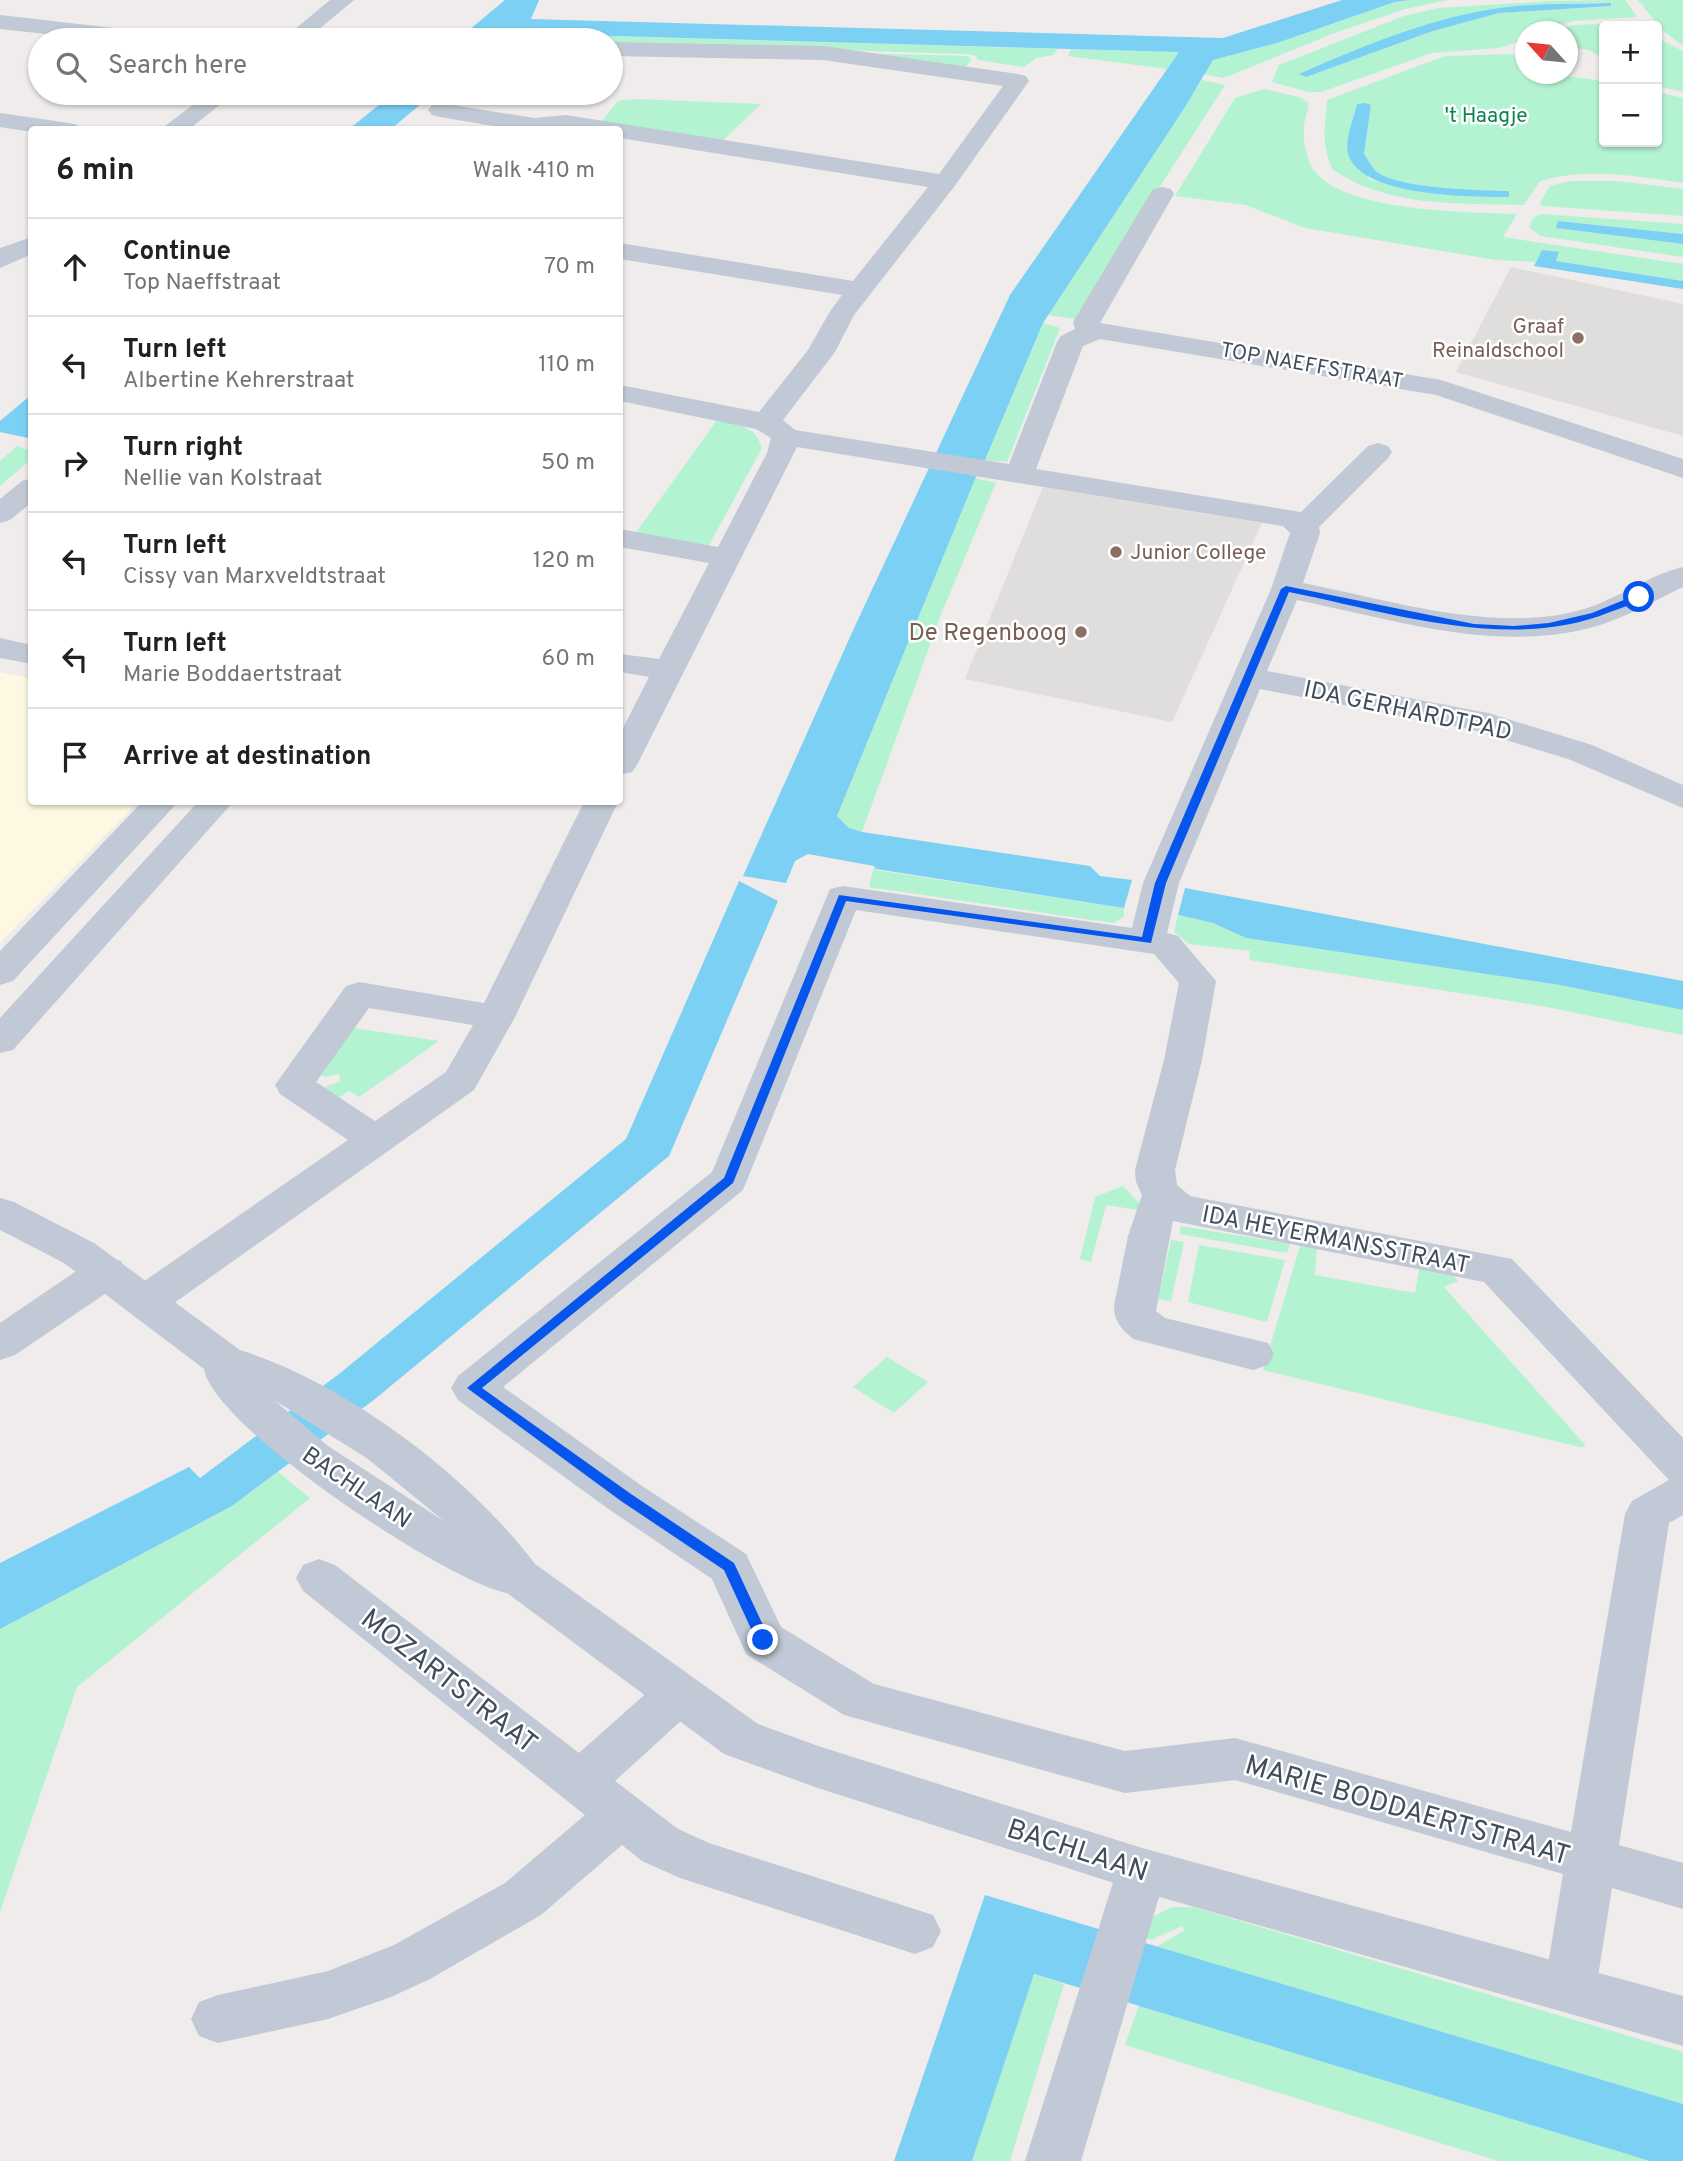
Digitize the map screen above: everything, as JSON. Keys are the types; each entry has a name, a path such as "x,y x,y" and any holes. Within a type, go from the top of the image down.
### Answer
{"street":[{"path":"308,28 343,0"},
{"path":"0,22 52,28"},
{"path":"623,49 823,53 1018,81 945,182 842,313 813,363 781,406 777,429 781,453 623,759"},
{"path":"178,126 206,105"},
{"path":"446,105 433,117 534,125 566,122 589,126"},
{"path":"0,120 41,126"},
{"path":"623,131 945,182"},
{"path":"1020,473 1071,342 1090,333 1086,321 1162,194"},
{"path":"0,260 11,251 28,246"},
{"path":"623,251 860,290"},
{"name":"TOP NAEFFSTRAAT","path":"1090,333 1110,332 1441,388 1683,468"},
{"path":"623,394 916,457 1292,519 1300,523 1305,533 1286,589 1248,677 1160,923 1198,981 1183,1060 1155,1170 1154,1182 1162,1196 1154,1212 1135,1306 1135,1315 1148,1328 1253,1354"},
{"path":"1300,523 1311,519 1378,452"},
{"path":"0,514 28,490"},
{"path":"623,539 725,557"},
{"path":"1286,589 1474,626 1514,629 1549,626 1595,615 1683,576"},
{"path":"0,648 28,654"},
{"path":"623,663 667,670"},
{"name":"IDA GERHARDTPAD","path":"1248,677 1476,720 1580,752 1683,798"},
{"path":"0,974 159,805"},
{"path":"0,1041 213,805"},
{"path":"145,1302 460,1082 496,1017 600,805"},
{"name":"MARIE BODDAERTSTRAAT","path":"1160,923 843,897 729,1180 473,1388 626,1498 730,1567 763,1640 861,1701 1125,1772 1235,1759 1683,1886"},
{"path":"377,1141 294,1085 359,994 496,1017"},
{"path":"0,1183 60,1229 92,1262"},
{"name":"IDA HEYERMANSSTRAAT","path":"1162,1196 1178,1208 1497,1270 1683,1467"},
{"path":"0,1212 92,1262"},
{"path":"0,1345 92,1262"},
{"name":"BACHLAAN","path":"92,1262 225,1362 245,1367 303,1396 408,1463 500,1549 519,1577 677,1695 741,1739 815,1766 1142,1870 1683,2021"},
{"name":"BACHLAAN","path":"225,1362 225,1372 267,1422 312,1458 417,1528 502,1574 519,1577"},
{"path":"1570,1989 1648,1514 1683,1493"},
{"name":"MOZARTSTRAAT","path":"318,1578 660,1844 698,1862 915,1931"},
{"path":"582,1781 677,1695"},
{"path":"218,2019 328,1995 372,1980 412,1962 523,1899 622,1814"},
{"path":"1053,2161 1142,1870"}],"shaded area":[{"name":"Graaf Reinaldschool","path":"1511,267 1683,304 1683,436 1456,372"},
{"path":"1043,487 1262,523 1172,722 965,679"},
{"path":"0,672 28,678 28,805 135,805 0,943"}],"green space":[{"path":"1448,0 1405,9 1332,34 1224,78 1203,74 1213,60 1277,43 1396,2"},
{"path":"1625,0 1637,17 1515,21 1515,43 1499,48 1432,53 1321,92 1308,92 1272,82 1279,65 1404,16 1438,8 1551,1","holes":["1611,3 1611,6 1499,13 1430,32 1317,73 1300,74 1375,44 1451,21 1530,7"]},
{"path":"1638,0 1683,0 1683,46 1662,30 1662,21 1655,21"},
{"path":"1599,24 1599,56 1589,50 1578,48 1578,25"},
{"path":"623,36 1058,49 1053,55 1036,58 1024,67 978,60 976,56 623,43"},
{"path":"1662,40 1683,51 1683,92 1662,87"},
{"path":"1071,49 1180,52 1167,69 1068,56"},
{"path":"846,53 967,56 972,59 963,70"},
{"name":"'t Haagje","path":"1510,54 1515,55 1515,84 1578,84 1578,78 1599,80 1599,147 1662,147 1662,93 1683,98 1683,183 1611,174 1575,174 1540,181 1524,205 1449,203 1400,197 1354,182 1332,169 1325,142 1327,100 1445,56","holes":["1371,105 1364,154 1373,168 1388,178 1420,185 1508,191 1463,196 1395,186 1369,179 1349,141"]},
{"path":"1202,80 1225,85 1075,319 1048,315"},
{"path":"1264,89 1299,97 1308,102 1304,136 1309,161 1321,178 1343,191 1403,206 1517,214 1503,237 1683,264 1683,281 1556,261 1559,253 1542,250 1536,262 1496,260 1305,228 1246,205 1175,196 1235,98"},
{"path":"623,100 761,104 720,143 601,122 615,105 623,105"},
{"path":"1570,181 1617,181 1683,189 1683,216 1542,206 1540,203 1550,186"},
{"path":"1541,214 1683,224 1683,234 1559,221 1557,228 1683,244 1683,257 1540,236 1529,227 1533,218"},
{"path":"1043,323 1060,328 1007,462 985,460"},
{"path":"717,420 750,430 762,448 708,547 635,534"},
{"path":"17,446 28,450 28,462 0,486 0,461"},
{"path":"975,478 996,483 942,612 862,832 849,828 837,816"},
{"path":"874,866 876,870 1124,908 1124,917 1113,923 869,887"},
{"path":"1178,915 1213,923 1246,938 1560,985 1683,1010 1683,1035 1542,1006 1249,960 1250,951 1189,944 1174,932"},
{"path":"354,1028 439,1041 359,1097 349,1091 337,1099 321,1089 340,1081 339,1074 326,1077 319,1075"},
{"path":"1123,1186 1140,1204 1138,1210 1106,1205 1091,1262 1080,1259 1095,1197"},
{"path":"1181,1226 1290,1244 1287,1253 1179,1234"},
{"path":"1171,1240 1184,1242 1171,1301 1158,1299"},
{"path":"1199,1245 1285,1260 1267,1322 1188,1302"},
{"path":"1300,1246 1317,1249 1315,1275 1415,1293 1419,1269 1450,1271 1458,1281 1444,1287 1586,1446 1580,1447 1263,1370"},
{"path":"887,1357 928,1382 894,1413 853,1387"},
{"path":"278,1472 310,1498 77,1687 0,1912 0,1629 232,1506"},
{"path":"1172,1907 1193,1907 1683,2052 1683,2104 1156,1947 1185,1930 1182,1926 1151,1940 1137,1934 1147,1920"},
{"path":"1033,1974 1064,1984 1010,2161 972,2161"},
{"path":"1139,2005 1650,2161 1498,2161 1125,2045"}],"water":[{"path":"505,0 539,0 531,19 1223,38 1342,0 1410,0 1395,2 1277,43 1213,60 1043,323 975,479 837,816 849,828 862,832 1090,866 1100,876 1132,880 1124,908 876,869 874,866 808,854 795,861 786,883 743,876 855,626 1010,295 1179,52 623,36 623,28 471,28"},
{"path":"1611,3 1611,6 1499,13 1430,32 1306,77 1299,74 1375,42 1428,24 1481,11 1547,4"},
{"path":"1357,104 1371,105 1364,154 1377,172 1388,178 1421,185 1509,191 1509,197 1419,192 1372,178 1356,168 1347,147"},
{"path":"379,105 420,105 395,126 353,126"},
{"path":"1558,221 1683,234 1683,244 1556,228"},
{"path":"1542,250 1559,252 1556,261 1683,281 1683,289 1534,266"},
{"path":"28,398 28,438 0,432 0,421"},
{"path":"739,881 778,901 669,1156 375,1399 232,1506 0,1629 0,1563 189,1467 200,1478 339,1374 626,1139"},
{"path":"1185,888 1683,981 1683,1010 1560,985 1246,938 1213,923 1178,915"},
{"path":"985,1895 1683,2104 1683,2161 1650,2161 1034,1974 972,2161 894,2161"}],"place":[{"name":"Graaf Reinaldschool","path":"1578,338"},
{"name":"Junior College","path":"1116,552"},
{"name":"De Regenboog","path":"1081,632"}],"route":[{"path":"763,1640 730,1567 626,1498 473,1388 729,1180 843,897 1147,941 1161,883 1189,810 1286,589 1474,626 1514,629 1549,626 1595,615 1639,597"}]}
